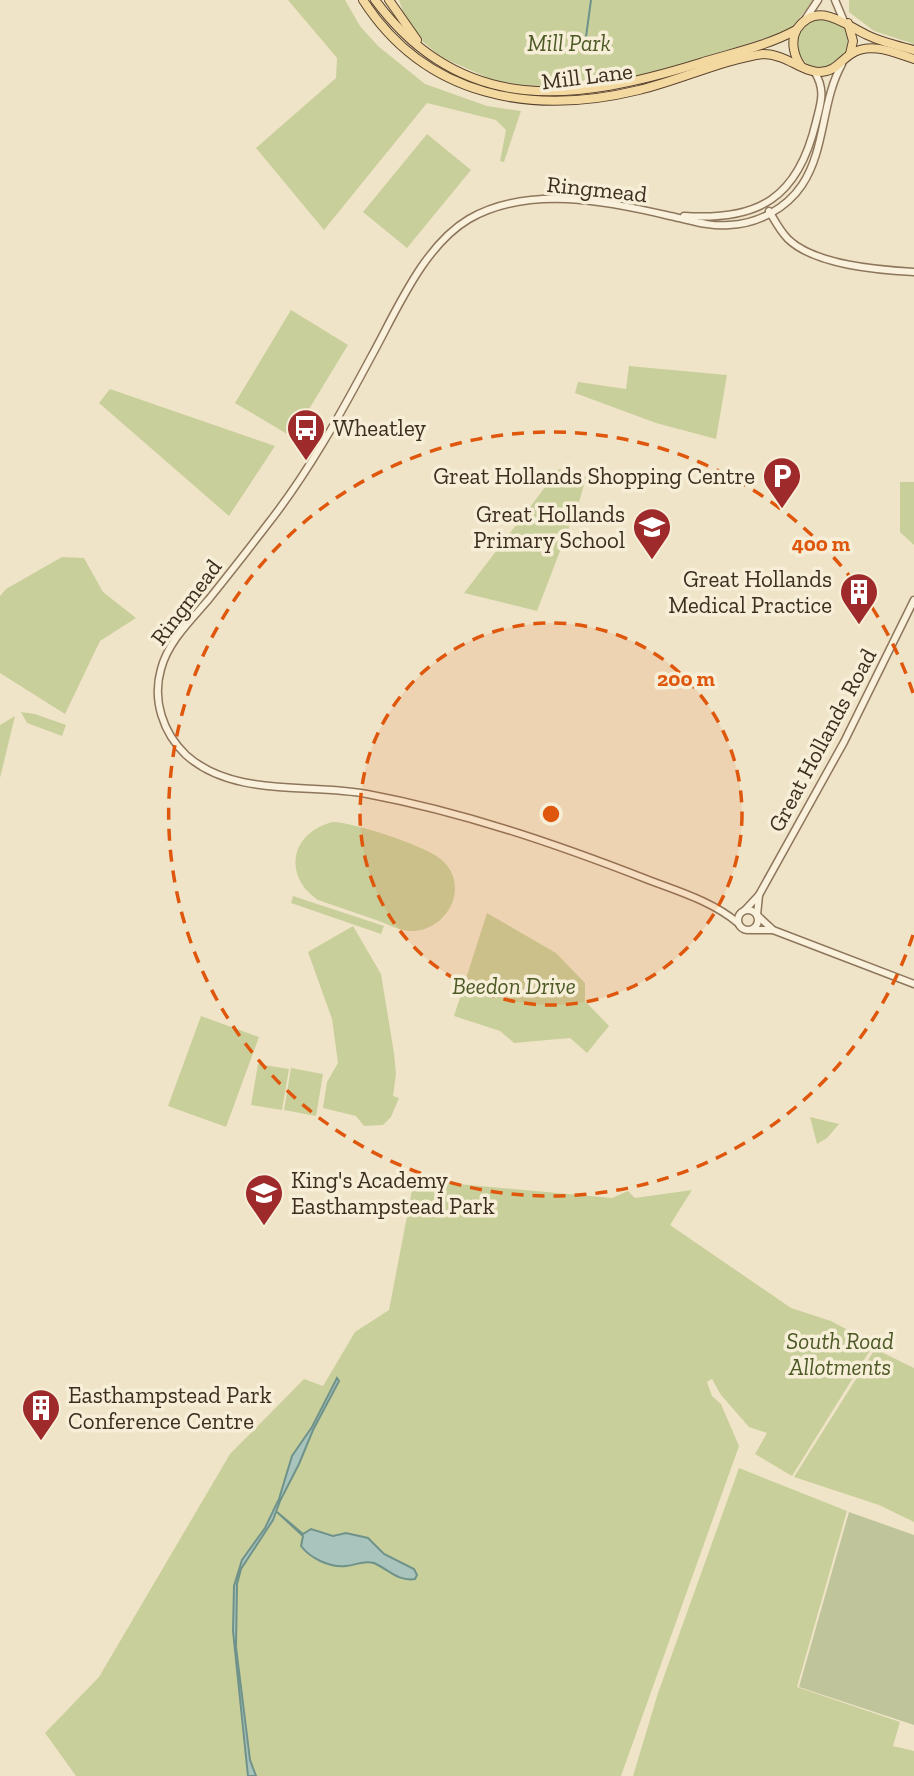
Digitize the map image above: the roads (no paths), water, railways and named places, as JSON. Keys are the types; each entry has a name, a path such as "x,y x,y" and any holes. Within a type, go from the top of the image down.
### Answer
{"main road":[{"name":"Mill Lane","path":"363,0 395,39 429,65 476,89 526,101 559,102 609,97 763,54 780,56 814,71"},
{"name":"Mill Lane","path":"375,0 401,30 427,52 463,73 509,88 540,92 579,92 660,75 796,30 806,18"},
{"path":"388,0 427,52"},
{"path":"806,18 822,12 845,21 871,37 914,50"},
{"path":"814,71 830,70 850,54 853,41 845,21"},
{"path":"796,30 794,47 802,66"},
{"path":"850,54 874,48 914,59"}],"street":[{"path":"806,18 818,0"},
{"path":"835,0 845,21"},
{"name":"Ringmead","path":"738,923 724,911 608,864 448,812 365,793 265,785 231,778 204,767 181,751 167,732 161,716 158,694 160,671 181,631 279,510 338,416 410,287 429,257 453,231 499,205 537,200 600,203 704,224 745,223 770,214 792,197 808,174 820,143 834,81 843,62"},
{"name":"Ringmead","path":"671,216 704,218 729,215 765,204 792,181 807,155 823,95 821,83 814,71"},
{"path":"765,204 788,239 814,255 849,264 914,272"},
{"name":"Great Hollands Road","path":"744,910 759,895 844,741 914,600"},
{"name":"Great Hollands Road","path":"758,916 759,895"},
{"path":"773,930 752,910 744,910 738,916 738,923 743,929 773,930 914,984"},
{"name":"Ringmead","path":"724,911 744,910"},
{"path":"752,930 758,923 758,916"}],"water":[{"path":"337,1378 339,1381 279,1499 292,1456 312,1427"},
{"path":"278,1501 273,1520 241,1569 237,1584 236,1647 250,1760 256,1776 248,1776 233,1631 234,1586 242,1560 265,1528"},
{"path":"277,1512 303,1534 311,1529 333,1536 346,1533 368,1538 384,1554 414,1569 417,1575 415,1579 403,1579 370,1562 340,1566 321,1561 301,1546 303,1536"}],"waterway":[{"path":"586,37 591,0"}],"place":[{"name":"Wheatley","path":"306,462"},
{"name":"Great Hollands Shopping Centre","path":"782,510"},
{"name":"Great Hollands Primary School","path":"652,561"},
{"name":"Great Hollands Medical Practice","path":"859,626"},
{"name":"King's Academy Easthampstead Park","path":"264,1227"},
{"name":"Easthampstead Park Conference Centre","path":"41,1442"}],"park label":[{"name":"Mill Park","path":"569,43"},
{"name":"Beedon Drive","path":"514,986"},
{"name":"South Road Allotments","path":"840,1354"}]}
